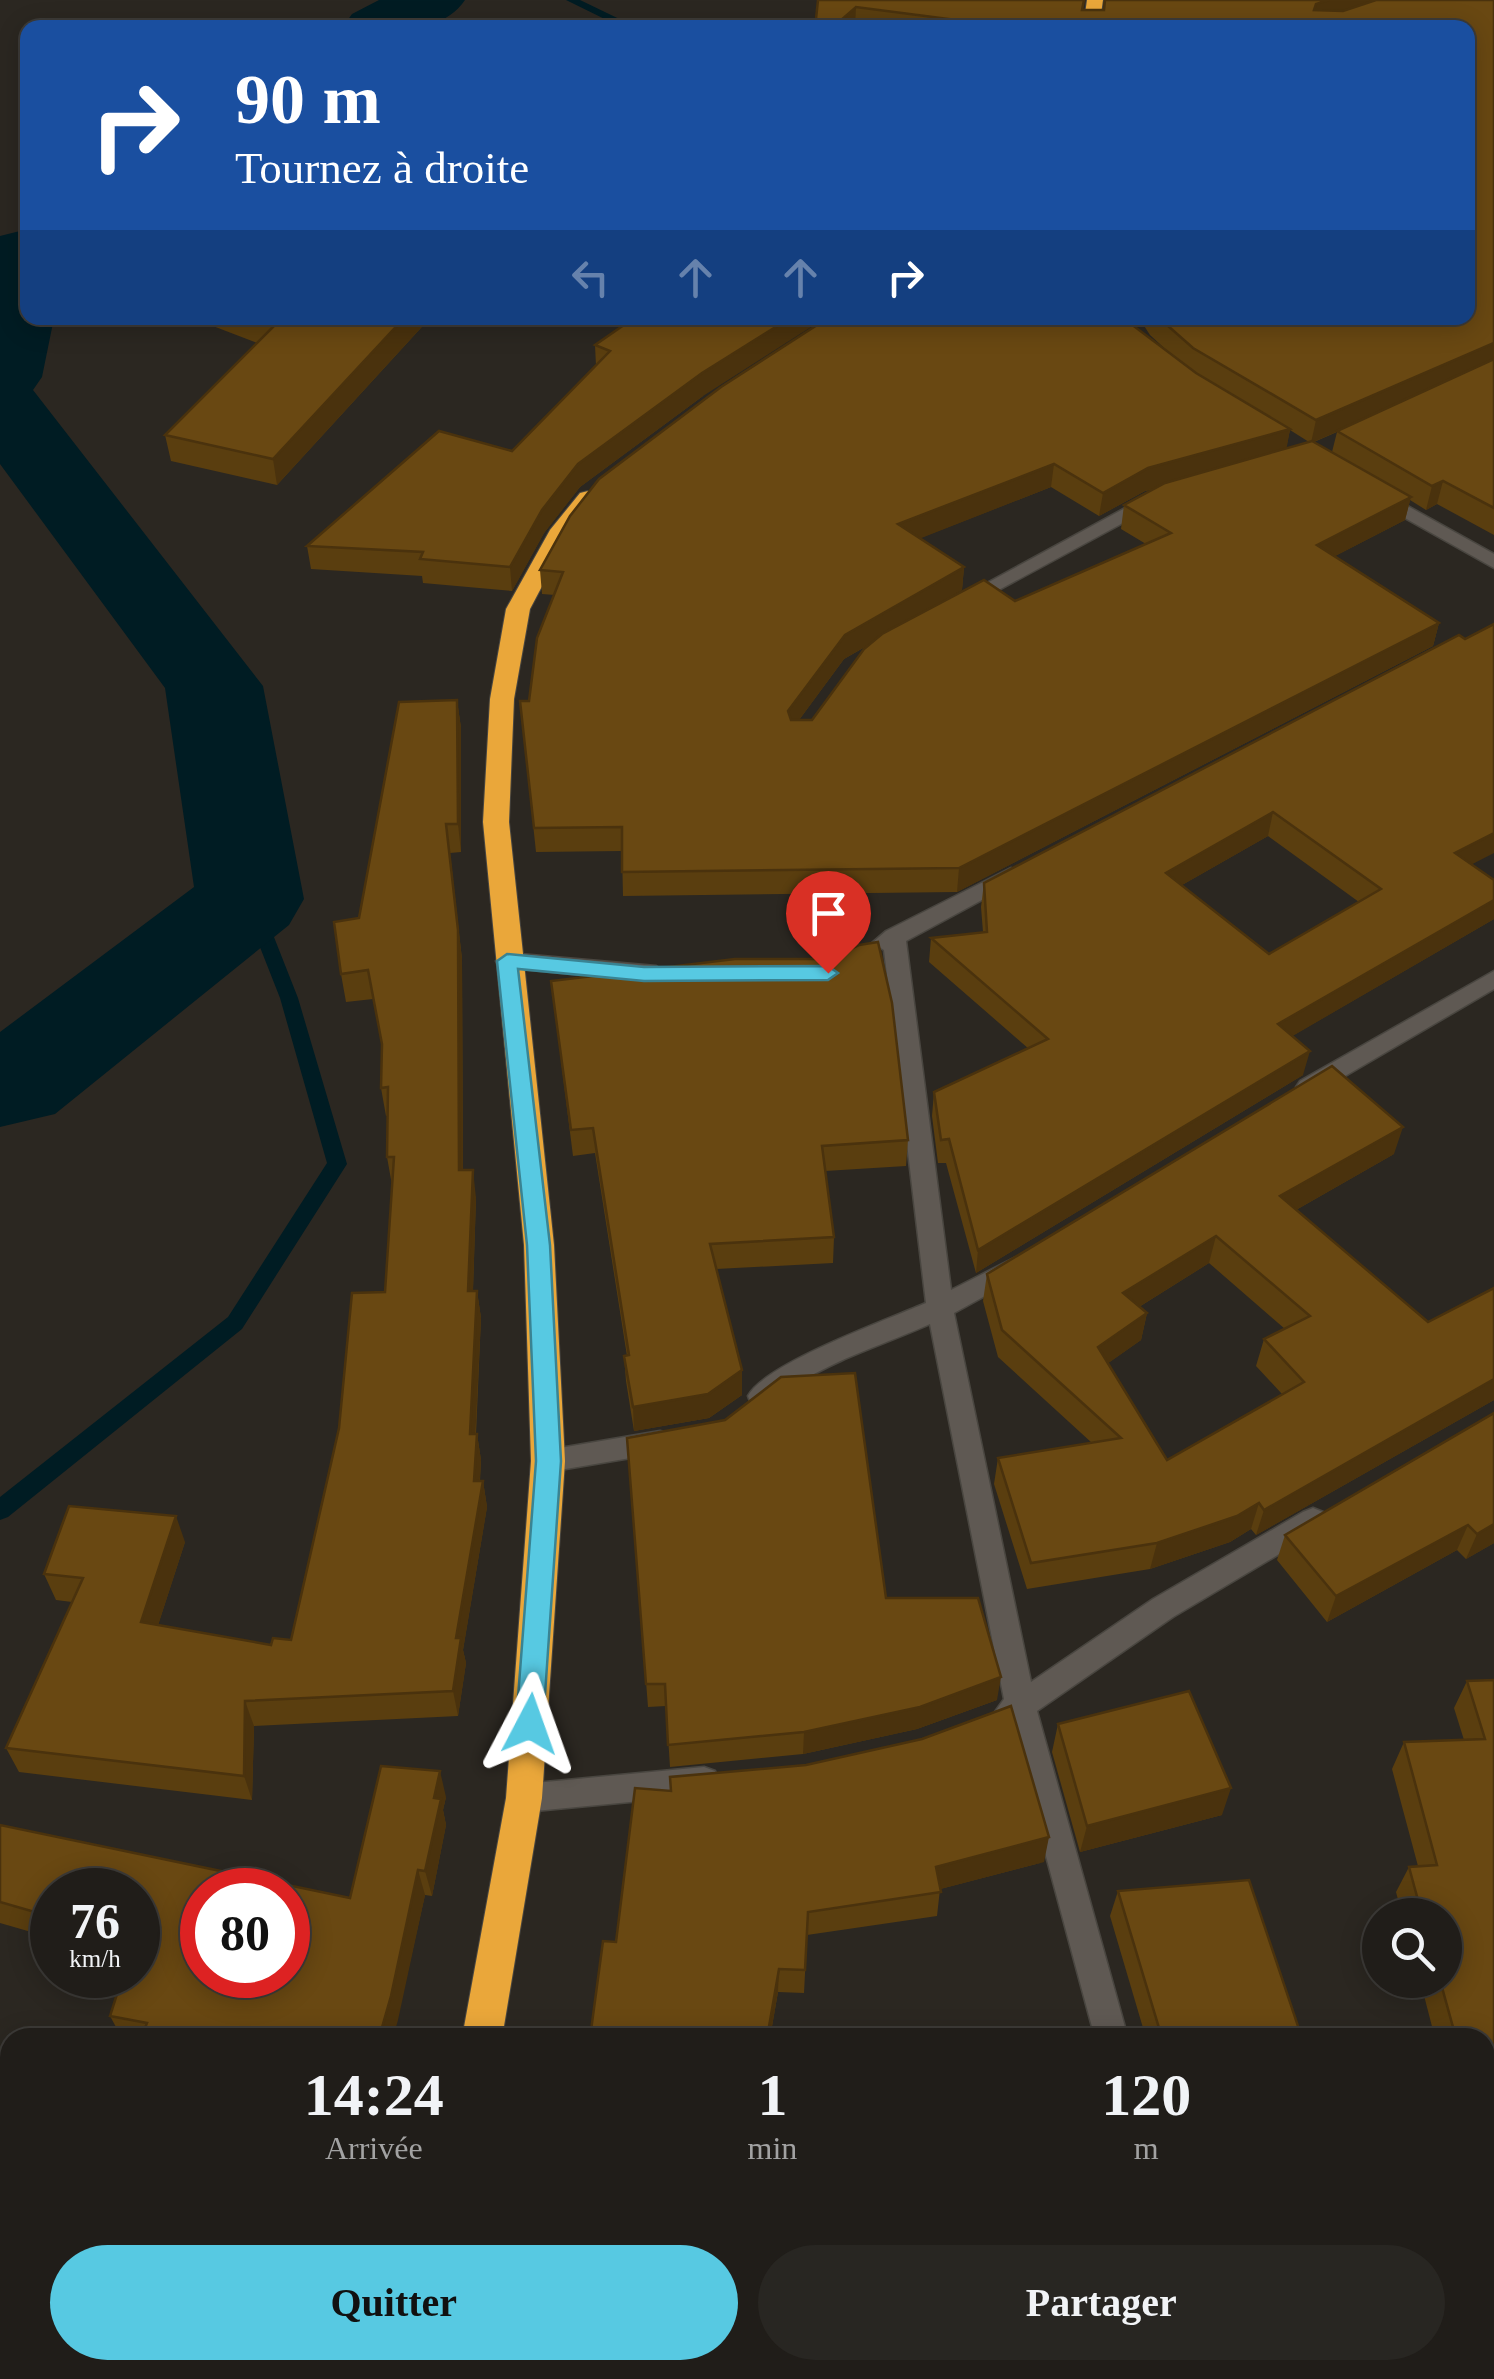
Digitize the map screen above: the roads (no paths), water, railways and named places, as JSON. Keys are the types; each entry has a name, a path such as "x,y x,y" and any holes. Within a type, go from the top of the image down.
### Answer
{"highway":[{"path":"484,2028 524,1798 548,1461 538,1245 496,822 502,699 518,610 558,535 606,484"}],"street":[{"path":"1358,484 1494,562"},
{"path":"942,613 1167,494"},
{"path":"863,956 1029,866"},
{"path":"894,936 940,1308 1021,1708 1109,2028"},
{"path":"507,961 689,974"},
{"path":"1293,1096 1494,980"},
{"path":"744,1414 767,1390 793,1373 940,1308 1029,1258"},
{"path":"548,1461 678,1439"},
{"path":"986,1721 1021,1708 1163,1608 1342,1502"},
{"path":"524,1798 729,1779"}],"waterway":[{"path":"392,20 432,0"},
{"path":"571,0 615,20"},
{"path":"0,377 20,288"},
{"path":"0,404 214,686 250,899 13,1084 0,1084"},
{"path":"0,1510 235,1323 337,1164 289,998 250,899"}]}
